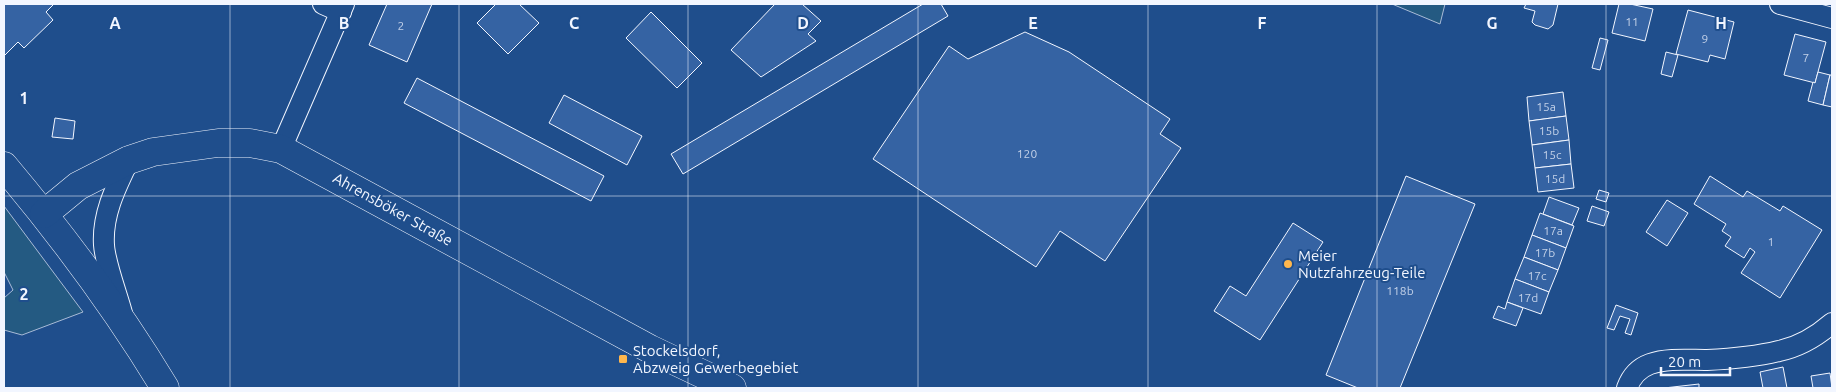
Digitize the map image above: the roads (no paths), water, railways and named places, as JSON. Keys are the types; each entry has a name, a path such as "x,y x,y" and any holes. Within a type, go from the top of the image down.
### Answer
{"street":[{"path":"1780,4 1832,18"},
{"path":"281,149 336,7"},
{"name":"Ahrensböker Straße","path":"44,214 78,186 129,160 153,152 218,143 250,143 281,149 650,349 732,388"},
{"path":"126,327 104,247 104,227 115,189 129,160"},
{"path":"4,166 44,214 126,327 165,388"},
{"path":"1627,388 1633,376 1649,364 1666,360 1719,359 1780,351 1800,344 1832,323"}],"place":[{"name":"Meier Nutzfahrzeug-Teile","path":"1288,264"},
{"name":"Stockelsdorf, Abzweig Gewerbegebiet","path":"623,359"}]}
